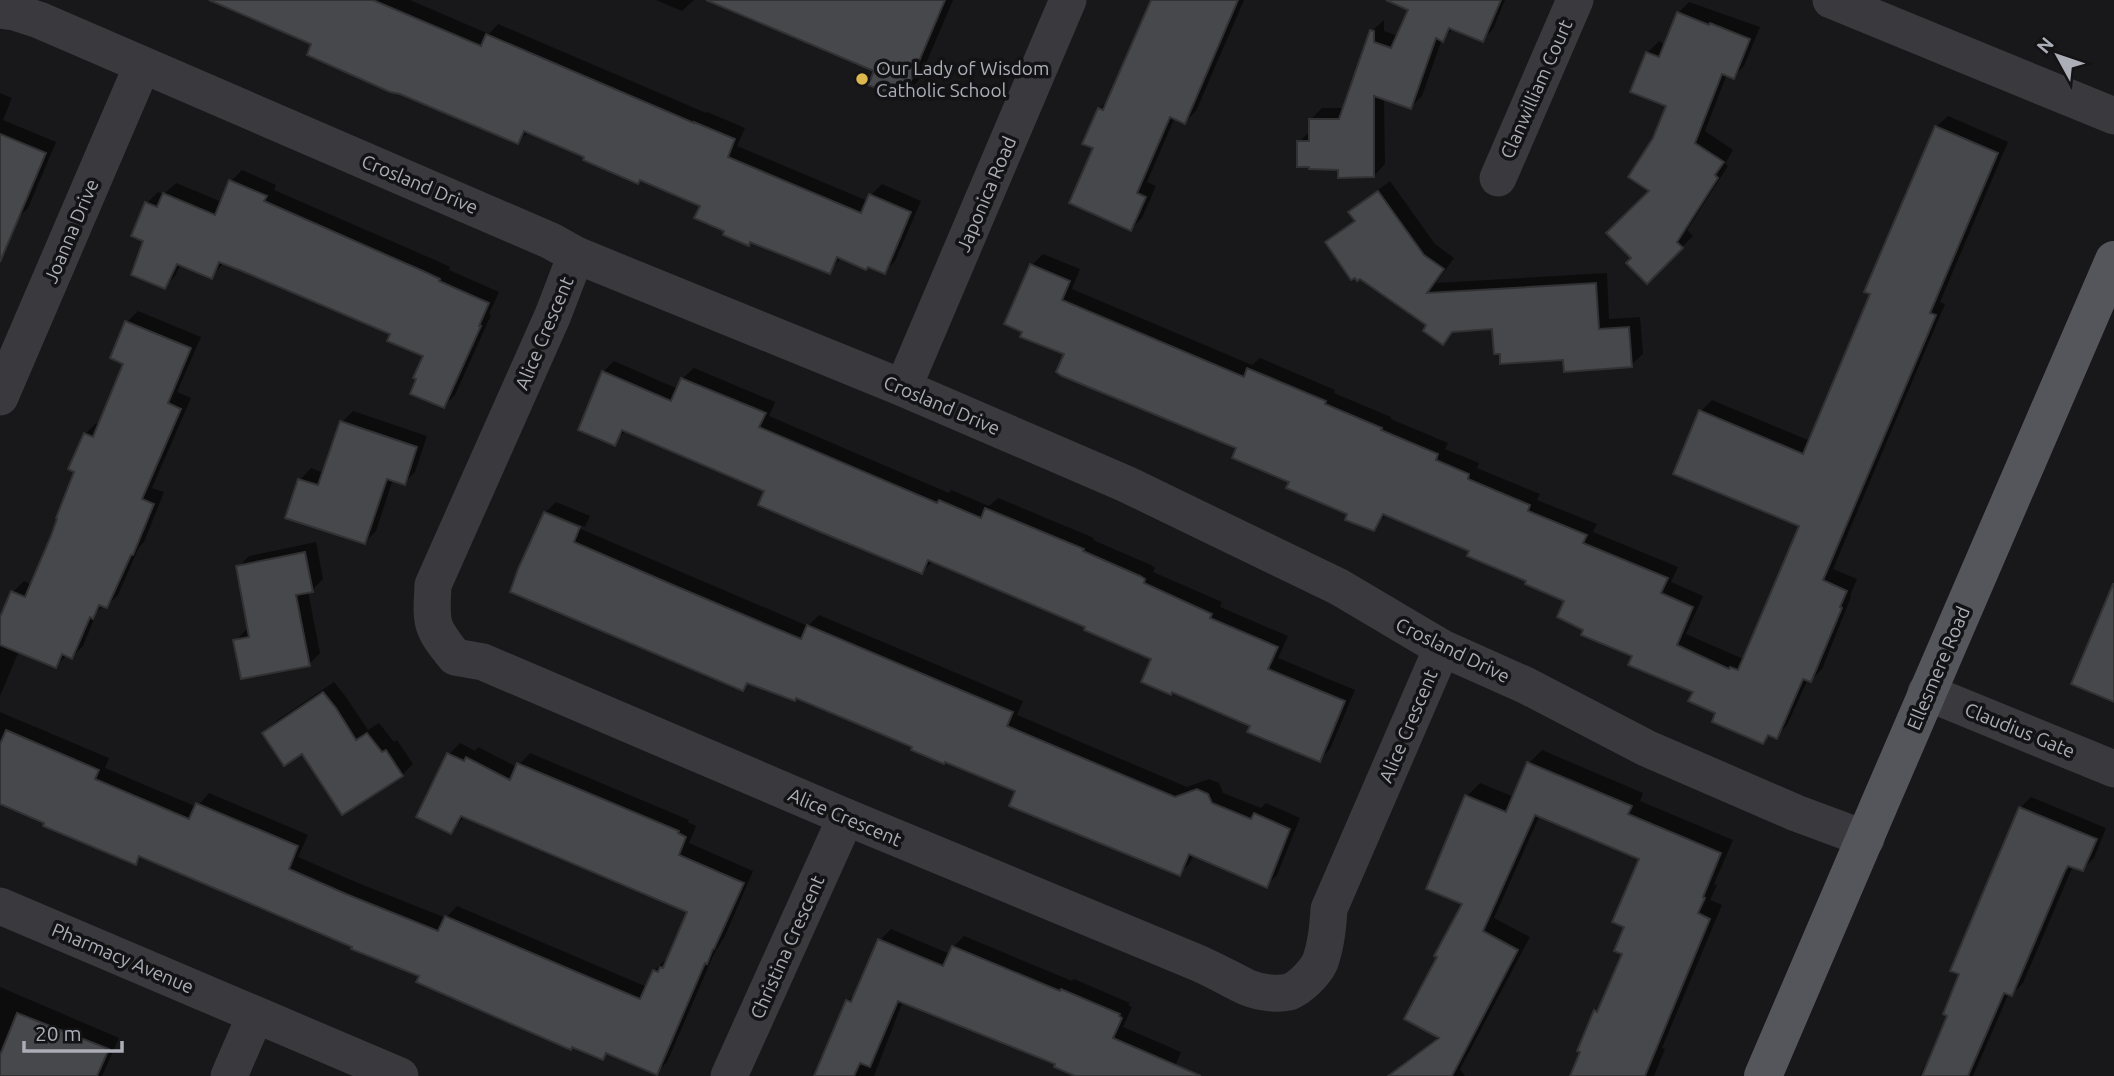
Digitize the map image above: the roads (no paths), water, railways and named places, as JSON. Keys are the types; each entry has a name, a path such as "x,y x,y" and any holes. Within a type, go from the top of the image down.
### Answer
{"main road":[{"name":"Ellesmere Road","path":"1763,1076 2114,260"}],"street":[{"name":"Japonica Road","path":"903,388 1068,0"},
{"name":"Clanwilliam Court","path":"1497,178 1575,0"},
{"path":"1831,0 2114,116"},
{"name":"Crosland Drive","path":"0,10 39,20 551,241 576,255 903,388 1126,484 1339,587 1442,648 1525,685 1646,748 1796,813 1866,839"},
{"name":"Joanna Drive","path":"0,397 142,66"},
{"name":"Alice Crescent","path":"576,255 553,315 433,585 431,617 436,634 455,657 483,662 1226,975 1248,987 1269,993 1290,992 1306,980 1319,965 1327,933 1329,909 1442,648"},
{"name":"Claudius Gate","path":"1926,692 2114,769"},
{"name":"Christina Crescent","path":"730,1076 846,817"},
{"name":"Pharmacy Avenue","path":"0,906 400,1076"},
{"path":"229,1076 255,1016"}],"place":[{"name":"Our Lady of Wisdom Catholic School","path":"862,79"}]}
